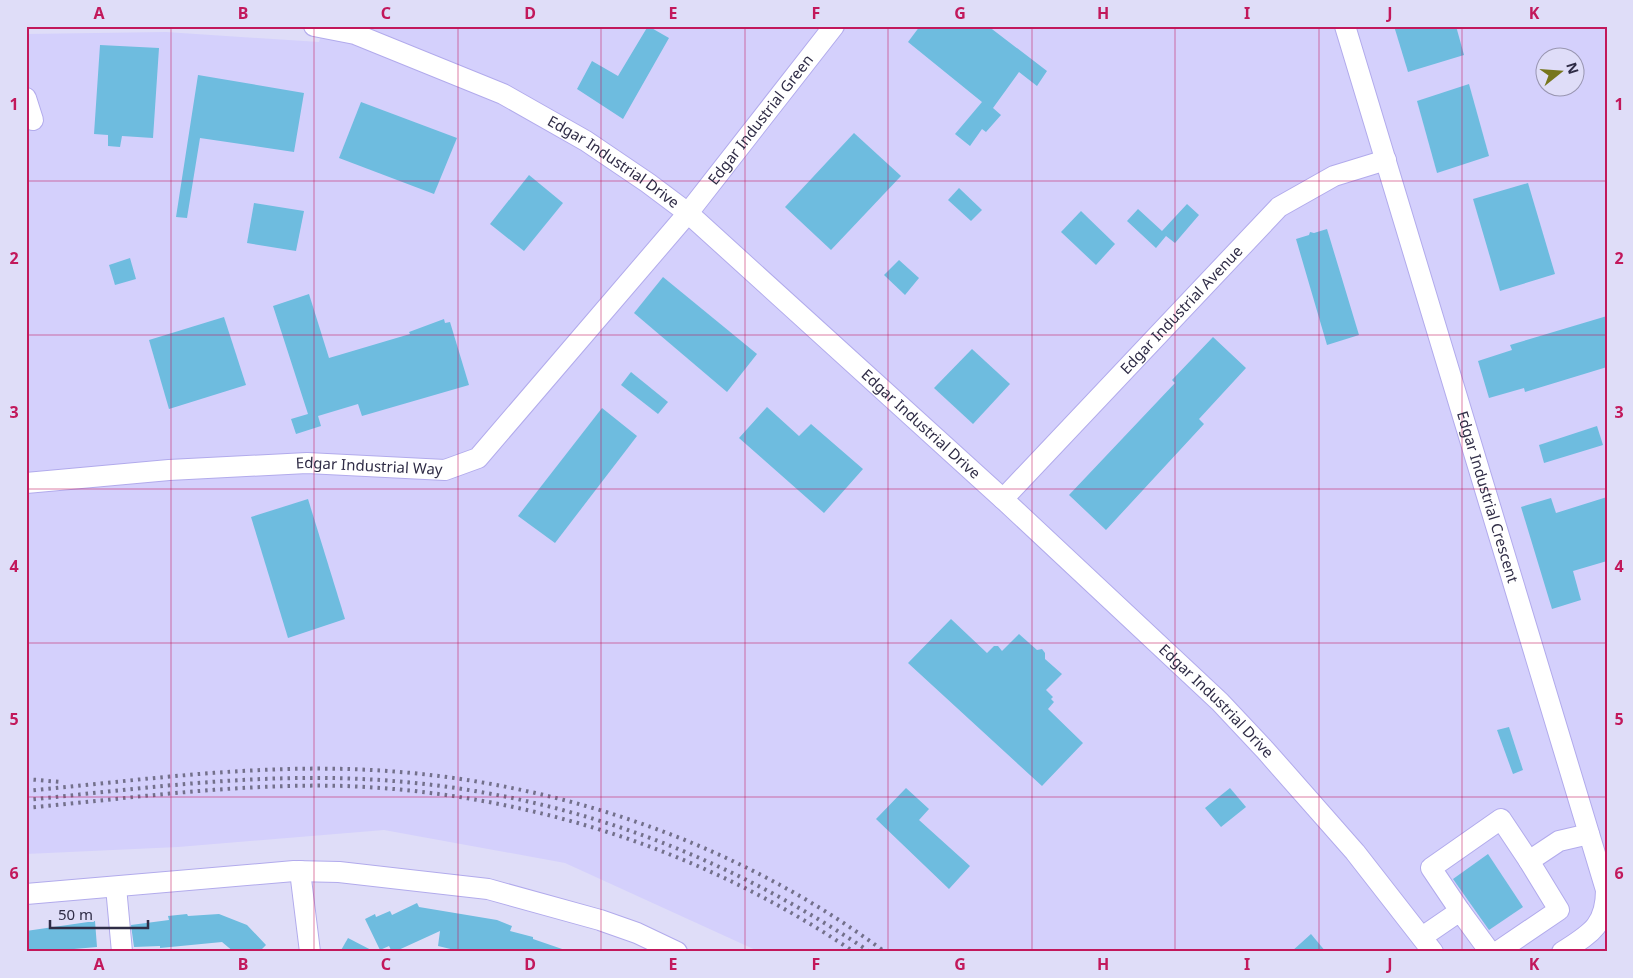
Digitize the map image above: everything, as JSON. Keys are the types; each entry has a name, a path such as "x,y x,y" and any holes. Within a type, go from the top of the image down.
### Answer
{"street":[{"name":"Edgar Industrial Drive","path":"314,26 356,30 503,94 586,141 688,213 1003,499 1220,702 1266,750 1355,852 1428,944"},
{"name":"Edgar Industrial Green","path":"688,213 834,26"},
{"name":"Edgar Industrial Crescent","path":"1345,26 1606,890 1603,916 1591,933 1562,952"},
{"path":"26,98 33,120"},
{"name":"Edgar Industrial Avenue","path":"1003,499 1279,207 1334,176 1386,160"},
{"name":"Edgar Industrial Way","path":"26,483 169,470 307,463 445,470 478,458 688,213"},
{"path":"1490,952 1431,868 1501,819 1560,910 1497,952"},
{"path":"1529,861 1559,841 1589,834"},
{"path":"300,871 310,952"},
{"path":"26,894 300,871 339,872 488,889 600,920 637,933 677,952"},
{"path":"116,887 122,952"},
{"path":"1428,944 1460,911"}],"shaded area":[{"path":"324,26 1607,26 1607,952 760,952 565,863 384,830 178,847 26,854 26,34 166,32 319,42"}],"building":[{"path":"648,26 669,38 623,119 577,89 592,61 618,76"},
{"path":"920,26 988,26 1047,71 1037,86 1019,72 993,108 1001,115 986,132 982,129 970,146 955,134 982,102 908,42"},
{"path":"1394,26 1456,26 1464,55 1408,72"},
{"path":"100,45 159,48 153,138 122,136 120,147 108,146 108,135 94,134"},
{"path":"198,75 304,93 294,152 200,138 187,218 176,217"},
{"path":"1469,84 1489,156 1437,173 1417,101"},
{"path":"361,102 457,138 434,194 339,158"},
{"path":"854,133 901,176 831,250 785,207"},
{"path":"529,175 563,203 524,251 490,224"},
{"path":"1528,183 1555,274 1500,291 1473,199"},
{"path":"959,188 982,210 971,221 948,200"},
{"path":"254,203 304,211 296,251 247,243"},
{"path":"1187,204 1199,215 1175,243 1166,236 1156,248 1127,221 1138,209 1162,231"},
{"path":"1081,211 1115,244 1096,265 1061,232"},
{"path":"1327,229 1359,335 1327,345 1296,239 1309,235 1310,232 1314,233"},
{"path":"130,258 136,279 115,285 109,265"},
{"path":"899,260 919,278 905,295 884,275"},
{"path":"663,277 757,354 727,392 634,313"},
{"path":"309,294 329,358 410,334 409,332 444,319 445,323 450,322 469,385 362,416 358,404 318,416 321,426 296,434 291,419 308,414 273,306"},
{"path":"1607,316 1607,367 1525,392 1524,388 1489,398 1478,361 1512,350 1510,345"},
{"path":"224,317 246,385 169,409 149,340"},
{"path":"1213,337 1246,368 1199,419 1204,424 1106,530 1069,495 1175,383 1172,380"},
{"path":"972,349 1010,384 973,424 934,388"},
{"path":"631,372 668,402 658,414 621,385"},
{"path":"767,407 799,436 811,424 863,469 824,513 739,438"},
{"path":"602,408 637,436 555,543 518,516"},
{"path":"1597,426 1603,445 1544,463 1539,445"},
{"path":"1607,497 1607,561 1573,571 1581,600 1552,609 1521,507 1551,498 1556,513"},
{"path":"308,499 345,619 288,638 251,517"},
{"path":"951,619 987,653 994,646 998,646 1002,651 1019,634 1037,650 1042,649 1045,653 1045,659 1062,674 1046,690 1053,697 1051,699 1054,702 1048,709 1083,743 1042,786 908,663"},
{"path":"1509,727 1523,770 1513,774 1497,730"},
{"path":"906,788 929,809 919,820 970,866 949,889 876,819"},
{"path":"1230,788 1246,807 1221,827 1205,808"},
{"path":"1488,854 1523,907 1489,930 1453,879"},
{"path":"417,903 419,907 497,920 512,926 510,931 533,937 533,939 565,950 564,952 463,952 438,946 440,931 394,952 392,952 389,946 380,950 365,919 375,914 376,917 390,911 392,915"},
{"path":"187,914 188,916 219,914 247,925 266,945 259,952 234,952 222,942 160,948 160,946 134,947 131,925 169,920 168,916"},
{"path":"95,921 97,947 74,949 74,951 26,952 26,931"},
{"path":"1311,934 1326,952 1291,952"},
{"path":"348,938 375,952 340,952"}],"railway":[{"path":"26,791 186,775 306,769 346,769 418,774 489,784 560,799 630,820 698,845 763,876 826,912 885,952"},
{"path":"26,800 163,786 300,778 377,780 453,788 527,801 598,820 669,845 737,875 804,911 870,952"},
{"path":"26,779 61,782"},
{"path":"26,808 186,792 306,786 346,786 414,791 481,801 547,815 612,833 675,856 737,884 797,916 854,952"}]}
